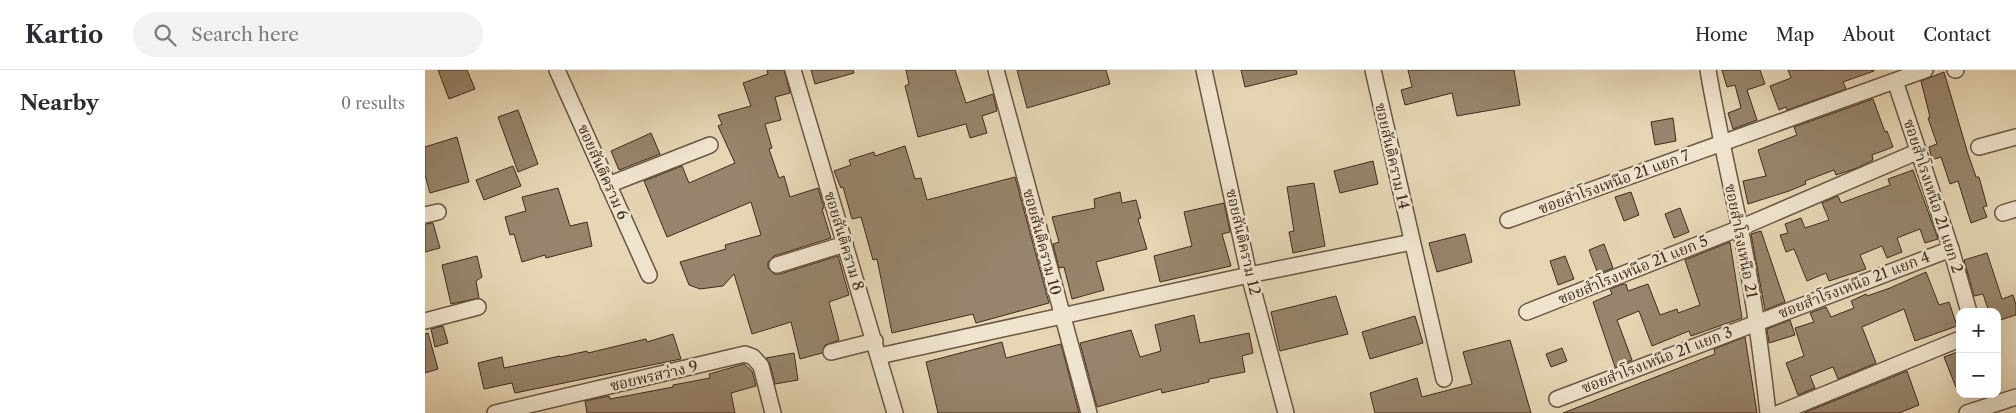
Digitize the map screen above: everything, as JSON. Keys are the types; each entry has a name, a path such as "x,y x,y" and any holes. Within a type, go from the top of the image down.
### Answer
{"street":[{"name":"ซอยสันติคราม 6","path":"557,70 649,275"},
{"name":"ซอยสันติคราม 8","path":"793,70 895,413"},
{"name":"ซอยสันติคราม 10","path":"996,70 1089,413"},
{"name":"ซอยสันติคราม 12","path":"1204,70 1249,275 1286,413"},
{"name":"ซอยสันติคราม 14","path":"1373,70 1444,380"},
{"name":"ซอยสำโรงเหนือ 21","path":"1708,70 1757,321 1768,413"},
{"name":"ซอยสำโรงเหนือ 21 แยก 7","path":"1508,220 1925,70"},
{"name":"ซอยสำโรงเหนือ 21 แยก 2","path":"1895,81 1951,249 1968,308"},
{"path":"1979,147 2016,137"},
{"path":"609,185 710,145"},
{"name":"ซอยสำโรงเหนือ 21 แยก 5","path":"1527,312 1740,228 1919,151"},
{"path":"879,356 1249,275 1411,242"},
{"path":"777,265 845,244"},
{"name":"ซอยสำโรงเหนือ 21 แยก 4","path":"1757,321 1951,249"},
{"path":"425,321 478,307"},
{"name":"ซอยสำโรงเหนือ 21 แยก 3","path":"1557,399 1757,321"},
{"path":"831,352 875,341"},
{"path":"1779,413 1956,341"},
{"name":"ซอยพรสว่าง 9","path":"495,413 745,354 753,357 761,366 773,413"},
{"path":"1967,413 2016,397"}],"building":[{"path":"438,70 467,70 475,89 449,99"},
{"path":"767,70 784,70 790,93 775,97 781,120 765,124 772,148 769,149 779,178 784,176 790,197 818,188 831,238 774,256 768,262 768,268 774,274 780,274 838,256 849,295 829,302 839,340 825,345 822,353 800,359 791,322 752,334 734,274 723,286 700,289 689,285 680,262 726,249 725,245 761,235 751,202 667,237 644,181 682,166 689,183 735,163 718,126 722,124 718,115 751,106 743,83 768,74"},
{"path":"811,70 853,70 854,73 815,84"},
{"path":"906,70 955,70 966,103 993,94 997,111 982,116 987,133 970,138 966,124 918,137 905,86 909,84"},
{"path":"1017,70 1106,70 1110,84 1027,108"},
{"path":"1241,70 1296,70 1297,74 1245,87"},
{"path":"1408,70 1514,70 1520,105 1457,116 1452,93 1405,105 1401,90 1412,87"},
{"path":"1722,70 1760,70 1765,84 1747,90 1757,120 1733,129 1728,113 1741,108 1735,85 1727,87"},
{"path":"1788,70 1874,71 1843,82 1846,89 1787,110 1786,107 1779,110 1770,86 1791,78"},
{"path":"1944,72 1968,154 1976,177 1979,177 1987,206 1983,207 1987,217 1971,223 1958,181 1950,184 1941,157 1932,160 1929,147 1937,144 1928,118 1930,117 1921,81"},
{"path":"1873,99 1885,132 1887,131 1893,147 1872,155 1873,160 1857,168 1836,175 1834,170 1805,181 1806,184 1789,191 1748,204 1743,181 1766,176 1758,150 1797,135 1794,127"},
{"path":"518,110 538,164 518,172 498,117"},
{"path":"1673,118 1676,141 1655,145 1651,122"},
{"path":"651,133 660,154 619,170 611,151"},
{"path":"457,137 469,182 430,193 425,175 425,147"},
{"path":"905,146 915,179 921,178 927,200 1015,177 1049,303 976,323 973,314 892,333 877,259 873,260 861,217 852,219 843,187 841,188 834,171 851,165 849,160 874,152 875,156"},
{"path":"1373,161 1378,184 1340,193 1334,171"},
{"path":"513,166 521,186 484,200 476,180"},
{"path":"1913,170 1938,239 1925,243 1920,229 1897,238 1902,252 1887,258 1882,246 1860,255 1866,269 1829,281 1826,273 1807,281 1794,249 1786,252 1780,235 1788,233 1785,224 1801,218 1805,228 1829,220 1822,203 1838,196 1841,203 1890,185 1888,179"},
{"path":"1314,183 1325,246 1293,253 1289,232 1294,231 1287,187"},
{"path":"558,188 570,226 587,222 592,246 546,258 545,255 522,262 514,234 510,235 505,217 526,211 522,197"},
{"path":"1120,192 1122,203 1136,200 1141,218 1138,219 1147,249 1096,262 1104,290 1072,299 1064,267 1059,268 1053,244 1059,242 1052,217 1095,208 1094,199"},
{"path":"1631,192 1639,215 1624,221 1615,197"},
{"path":"1224,203 1230,232 1222,234 1231,266 1160,282 1154,256 1192,246 1184,212"},
{"path":"1680,208 1689,232 1674,238 1665,214"},
{"path":"433,223 440,248 425,252 425,224"},
{"path":"1761,231 1785,302 1765,310 1751,234"},
{"path":"1465,234 1472,262 1437,272 1429,243"},
{"path":"1730,242 1742,318 1691,336 1689,331 1652,346 1639,311 1617,320 1632,360 1615,367 1593,302 1612,294 1610,289 1620,285 1626,284 1628,291 1648,284 1660,315 1677,309 1678,313 1700,305 1685,260"},
{"path":"1604,244 1613,268 1598,274 1589,250"},
{"path":"1987,253 2002,299 2013,295 2016,315 2001,320 2001,308 1988,308 1983,294 1974,296 1964,260"},
{"path":"477,256 482,277 476,281 479,298 451,304 442,265"},
{"path":"1565,256 1574,279 1558,285 1550,261"},
{"path":"1926,272 1939,305 1949,302 1956,326 1915,341 1904,309 1862,327 1876,363 1838,379 1833,367 1810,376 1815,388 1798,395 1786,363 1804,356 1795,328 1814,322 1810,313 1826,307 1831,317 1854,308 1851,301 1866,294 1867,296"},
{"path":"1336,296 1348,334 1280,351 1271,312"},
{"path":"1194,315 1200,343 1249,333 1253,353 1242,356 1245,372 1209,379 1209,382 1162,393 1161,389 1097,407 1080,343 1131,330 1140,357 1161,351 1155,325"},
{"path":"1415,316 1423,343 1370,359 1362,332"},
{"path":"1790,320 1795,335 1769,343 1767,329"},
{"path":"443,326 448,343 435,347 431,329"},
{"path":"428,333 438,369 425,373 425,334"},
{"path":"673,334 681,359 515,393 512,383 484,389 478,363 502,357 504,368 587,351 588,353 646,339 647,342"},
{"path":"1745,337 1757,413 1563,413 1715,354 1714,349"},
{"path":"1510,340 1531,413 1375,413 1370,393 1417,378 1422,397 1472,384 1463,352"},
{"path":"1002,342 1006,358 1061,344 1079,413 938,413 926,362"},
{"path":"1562,348 1567,361 1551,367 1546,354"},
{"path":"1956,352 1956,387 1944,357"},
{"path":"794,353 798,380 775,384 770,364 766,358"},
{"path":"744,364 752,371 756,386 731,393 735,413 587,413 585,401 609,396 610,399 673,387 673,385 710,378 709,374"},
{"path":"1907,371 1919,405 1899,413 1804,413"}]}
